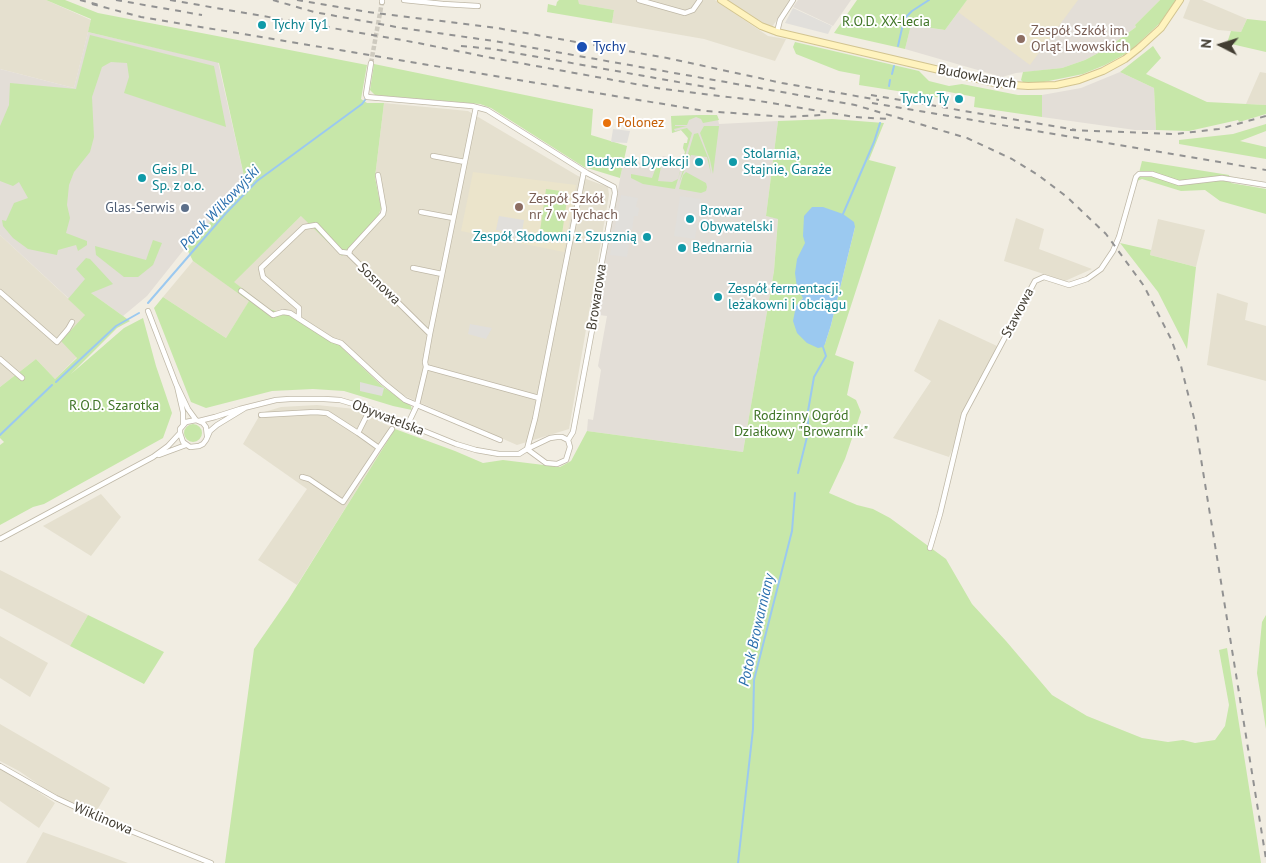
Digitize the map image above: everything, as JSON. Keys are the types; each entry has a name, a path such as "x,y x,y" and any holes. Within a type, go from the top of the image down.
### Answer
{"street":[{"path":"404,0 478,6"},
{"path":"640,0 685,13 693,10 700,0"},
{"name":"Budowlanych","path":"721,0 761,26 777,32 999,84 1042,86 1079,80 1104,71 1125,59 1161,28 1180,0"},
{"path":"777,32 780,20 793,0"},
{"name":"Browarowa","path":"371,63 366,94 368,97 476,107 487,110 584,171 612,185 615,193 593,309 593,324 573,432 568,440"},
{"path":"408,424 417,405 426,367 425,362 430,334 476,107"},
{"path":"433,156 465,162"},
{"path":"568,440 570,447 568,456 566,460 558,464 546,463 527,449 584,171"},
{"name":"Stawowa","path":"930,548 964,414 1035,281 1043,277 1069,285 1087,279 1102,269 1113,251 1136,177 1139,174 1152,174 1179,183 1222,178 1266,185"},
{"name":"Sosnowa","path":"378,175 384,209 383,214 349,253 430,334"},
{"path":"421,212 454,218"},
{"path":"241,291 273,315 283,312 299,317 299,308 263,277 262,268 304,227 316,225 341,252 349,253"},
{"path":"412,268 442,274"},
{"path":"0,292 57,342 72,322"},
{"path":"148,311 176,384 188,409 206,427 207,436 206,440 199,446 186,445 153,457"},
{"name":"Obywatelska","path":"299,317 332,340 341,342 384,384 405,400 500,440"},
{"path":"0,359 22,378"},
{"path":"426,367 538,398"},
{"path":"0,539 153,457 168,446 180,433 183,425 183,412 176,384"},
{"name":"Obywatelska","path":"198,420 276,400 309,398 340,400 370,408 456,444 476,450 512,454 523,453 527,449 553,438 562,437 568,440"},
{"name":"Obywatelska","path":"207,436 210,430 246,408"},
{"path":"358,434 370,408"},
{"path":"261,415 327,413 379,448"},
{"path":"183,425 190,420 198,420"},
{"path":"302,477 309,479 342,502 392,429"},
{"path":"180,433 186,445"},
{"name":"Wiklinowa","path":"0,766 56,798 101,819 211,863"}],"shaded area":[{"path":"0,0 46,0 91,20 74,88 0,69"},
{"path":"578,0 715,0 768,36 786,39 775,61 704,39 612,23 614,10 578,4"},
{"path":"727,0 791,0 772,27 765,25"},
{"path":"798,0 851,0 833,26 793,7"},
{"path":"967,0 1160,0 1135,25 1136,27 1106,49 1085,60 1062,68 1016,73 1002,77 905,49 911,25 945,30"},
{"name":"Zespół Szkół im. Orląt Lwowskich","path":"967,0 1078,0 1030,65 958,12"},
{"path":"1190,0 1202,0 1247,19 1241,32 1218,30 1183,18"},
{"path":"793,8 832,26 828,34 785,23"},
{"path":"88,32 218,62 246,185 186,247 147,296 123,316 91,293 79,308 0,235 0,69 74,88"},
{"path":"1120,72 1154,88 1156,130 1135,130 1042,117 1042,95 1081,88"},
{"path":"1260,72 1266,73 1266,105 1246,104"},
{"path":"384,103 468,111 578,176 608,187 609,195 569,429 517,445 382,386 338,344 291,315 269,309 233,282 301,216 380,198 375,177"},
{"path":"717,115 719,124 778,121 766,216 778,218 774,271 743,452 587,431 588,419 593,420 601,370 598,366 607,316 599,315 596,306 623,163 658,162 663,156 682,160 685,152 683,148 684,143 687,143 688,138 681,130 672,133 671,116"},
{"path":"613,129 630,131 627,143 611,142"},
{"name":"Zespół Szkół nr 7 w Tychach","path":"473,172 576,185 564,252 461,231"},
{"path":"621,195 638,198 636,207 639,208 638,216 634,216 632,230 627,229 625,243 629,245 627,257 610,255"},
{"path":"680,196 701,199 695,239 674,236"},
{"path":"499,216 524,220 522,232 530,234 529,241 501,236 502,231 496,230"},
{"path":"1016,218 1044,229 1039,249 1092,269 1065,281 1004,261"},
{"path":"1158,219 1205,230 1196,267 1150,255"},
{"path":"0,235 85,314 77,357 55,379 36,359 0,387"},
{"path":"193,261 250,300 226,338 163,297"},
{"path":"1217,293 1248,303 1245,320 1266,326 1266,381 1207,365"},
{"path":"939,319 997,346 949,457 893,438 931,381 914,371"},
{"path":"470,324 492,328 486,339 468,334"},
{"path":"360,382 384,388 382,396 360,391"},
{"path":"317,405 355,409 395,429 297,585 258,560 307,489 243,444 261,413 281,407"},
{"path":"101,494 121,517 91,556 43,526"},
{"path":"0,570 88,615 70,646 0,608"},
{"path":"0,636 48,663 30,697 0,678"},
{"path":"0,724 110,788 96,812 57,797 19,771 0,761"},
{"path":"0,766 55,803 39,828 0,801"},
{"path":"43,832 93,850 128,863 26,863"}],"green space":[{"path":"46,0 65,0 98,13 367,65 361,99 367,103 384,103 375,177 381,208 377,219 342,256 301,216 234,282 269,309 291,315 338,344 382,386 411,406 412,410 344,391 313,389 272,391 206,408 191,402 154,308 163,297 226,338 249,301 193,261 186,247 246,185 219,63 88,32 91,19"},
{"path":"559,0 578,0 579,4 614,10 612,23 547,12 548,4 556,6"},
{"name":"R.O.D. XX-lecia","path":"857,0 967,0 945,30 911,25 905,49 834,33"},
{"path":"1160,0 1176,0 1160,23 1129,52 1083,74 1039,83 1024,83 1021,80 1023,72 1062,68 1085,60 1106,49 1136,27 1135,25"},
{"path":"1247,19 1266,21 1266,52 1227,43 1231,31 1241,32"},
{"path":"90,35 214,66 226,127 124,93 129,77 127,63 111,62 102,67 92,97 94,137 90,152 74,172 69,185 67,205 70,218 66,233 87,241 87,245 78,251 76,245 58,250 57,255 28,249 13,238 3,226 2,220 6,221 14,203 28,198 19,182 13,186 0,181 0,126 9,105 10,83 76,89"},
{"path":"795,42 919,71 929,81 949,86 962,84 1018,95 1042,95 1042,117 974,107 975,97 944,91 942,98 859,85 860,75 839,71 796,54 793,47"},
{"path":"1153,46 1161,58 1146,74 1207,102 1266,105 1266,114 1239,122 1238,120 1189,131 1156,130 1154,88 1120,72"},
{"path":"374,64 593,109 591,135 627,146 620,178 584,167 491,108 480,104 375,95 370,90"},
{"path":"717,115 719,120 703,123 701,119 696,117 689,120 687,125 675,125 687,126 674,129 675,131 687,128 692,133 675,189 643,184 631,178 631,174 652,178 656,167 661,167 658,181 672,182 678,179 685,152 683,148 684,143 687,143 688,138 681,130 672,133 671,116"},
{"name":"Rodzinny Ogród Działkowy \"Browarnik\"","path":"832,119 884,123 869,160 896,167 835,355 854,362 847,395 856,400 861,412 845,459 829,493 857,505 873,509 890,518 946,559 972,604 1052,695 1087,716 1142,738 1168,742 1183,740 1195,743 1215,740 1225,726 1229,705 1219,650 1227,648 1261,863 225,863 254,649 288,600 395,429 483,463 503,460 560,467 571,461 587,431 743,452 774,271 778,219 766,216 778,121","holes":["855,227 825,344 796,306 803,298 803,249 806,243"]},
{"path":"1266,124 1266,131 1240,141 1266,147 1266,159 1179,144 1179,140 1233,134"},
{"path":"704,126 719,126 713,174 700,133"},
{"path":"698,133 709,160 711,174 707,157 691,155 679,183 694,134"},
{"path":"1142,161 1229,175 1231,183 1266,189 1266,214 1220,201 1205,190 1181,191 1142,179 1137,181"},
{"path":"686,172 706,183 706,191 701,193 679,189 683,175"},
{"path":"546,189 568,192 562,234 540,231"},
{"path":"153,240 162,243 153,265 138,277 124,277 96,255 95,246 146,260"},
{"path":"1120,243 1151,250 1150,255 1196,267 1187,349 1158,292"},
{"name":"R.O.D. Szarotka","path":"86,258 90,259 113,284 91,293 130,321 117,328 71,374 124,328 143,318 156,366 172,413 163,438 44,504 33,507 0,525 0,445 4,442 0,438 0,387 36,359 55,379 77,358 61,341 85,315 68,299 85,279 76,269"},
{"path":"189,424 197,424 202,429 200,440 189,442 184,437 184,429"},
{"path":"88,615 164,652 144,684 70,646"},
{"path":"1266,615 1266,729 1257,673 1262,622"}],"water":[{"path":"812,207 823,207 843,214 854,222 855,227 831,325 825,344 823,347 818,348 807,343 797,333 793,321 796,306 803,298 797,288 795,273 797,259 805,243 803,236 804,216"}],"waterway":[{"path":"898,46 903,24 907,16 929,0"},
{"path":"892,74 894,66"},
{"path":"889,86 890,80"},
{"name":"Potok Wilkowyjski","path":"148,303 226,213 257,181 365,100"},
{"path":"843,214 874,142 880,123"},
{"name":"Potok Wilkowyjski","path":"56,382 116,326 139,313"},
{"name":"Potok Browarniany","path":"798,473 808,433 808,411 814,377 826,356 823,347"},
{"name":"Potok Wilkowyjski","path":"0,435 52,385"},
{"name":"Potok Browarniany","path":"738,863 753,729 754,680 792,531 795,493"}],"tunnel":[{"path":"371,63 382,2"}],"railway":[{"path":"80,0 99,5"},
{"path":"116,0 202,15"},
{"path":"170,0 413,42 663,89 753,100 855,117 888,119"},
{"path":"273,0 314,12 402,28 494,41 855,105 967,138 1012,159 1038,175 1067,197 1106,234 1144,286 1171,339 1181,366 1195,422 1266,859"},
{"path":"297,0 368,12 497,28 667,58 782,83 879,100"},
{"path":"92,4 141,17 705,111 787,117 821,115"},
{"path":"461,46 493,49 717,89"},
{"path":"871,95 1076,130"},
{"path":"872,103 1266,170"},
{"path":"1070,130 1175,134 1219,129 1266,116"}],"place":[{"name":"Tychy Ty1","path":"262,25"},
{"name":"Zespół Szkół im. Orląt Lwowskich","path":"1021,39"},
{"name":"Tychy","path":"582,47"},
{"name":"Tychy Ty","path":"959,99"},
{"name":"Polonez","path":"607,123"},
{"name":"Budynek Dyrekcji","path":"699,162"},
{"name":"Stolarnia, Stajnie, Garaże","path":"733,162"},
{"name":"Geis PL Sp. z o.o.","path":"142,178"},
{"name":"Zespół Szkół nr 7 w Tychach","path":"519,207"},
{"name":"Glas-Serwis","path":"185,208"},
{"name":"Browar Obywatelski","path":"690,219"},
{"name":"Zespół Słodowni z Szusznią","path":"647,237"},
{"name":"Bednarnia","path":"682,248"},
{"name":"Zespół fermentacji, leżakowni i obciągu","path":"718,297"}]}
